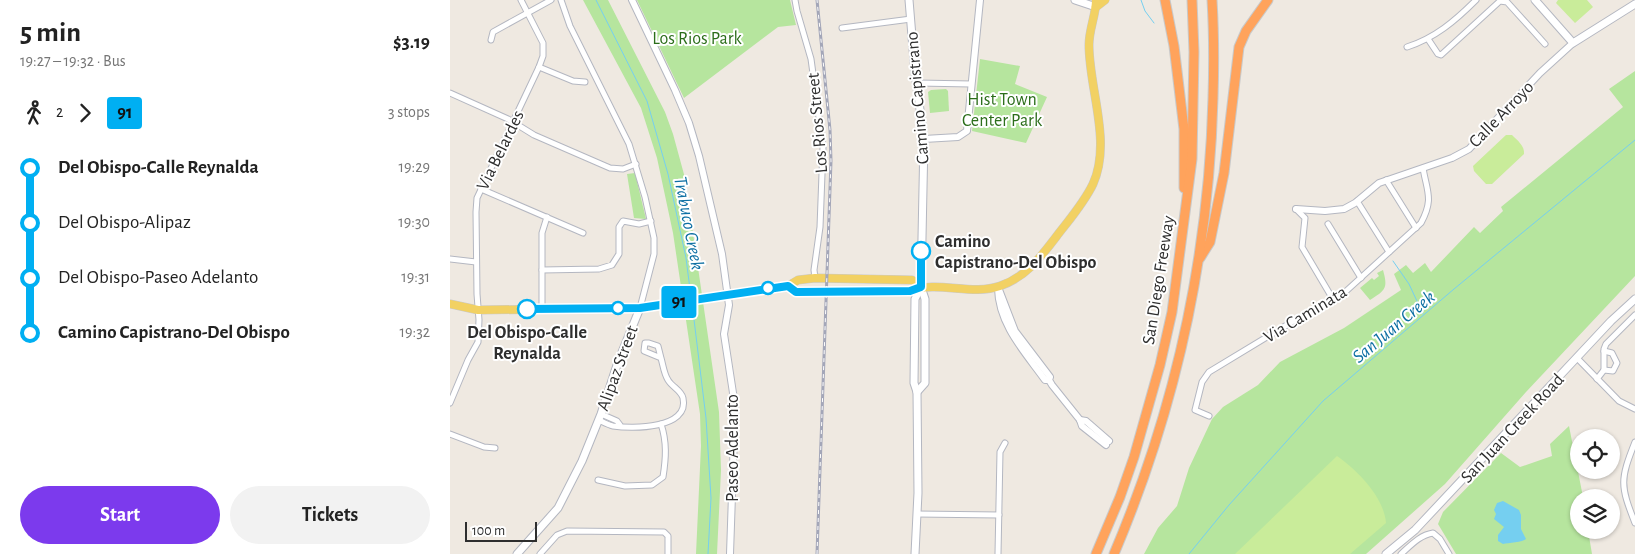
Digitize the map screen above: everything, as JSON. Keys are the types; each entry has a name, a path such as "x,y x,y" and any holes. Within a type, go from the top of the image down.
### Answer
{"highway":[{"path":"1165,0 1174,46 1184,129 1186,216"},
{"name":"San Diego Freeway","path":"1096,554 1123,489 1160,366 1172,312 1192,159 1194,52 1192,0"},
{"name":"San Diego Freeway","path":"1114,554 1138,494 1160,430 1183,344 1198,260 1208,189 1212,122 1214,55 1212,0"},
{"path":"1198,260 1210,242 1224,173 1239,47 1246,31 1268,0"}],"main road":[{"name":"Camino Capistrano","path":"909,0 914,67 918,83 924,139 921,287 925,299 925,383 917,392"},
{"path":"1075,0 1096,4 1105,0"},
{"path":"1535,0 1572,43"},
{"path":"788,286 796,292 910,291 921,287 998,287 1018,278 1038,261 1088,194 1095,179 1099,162 1100,144 1089,46 1096,4"},
{"name":"Calle Arroyo","path":"1572,43 1635,4"},
{"path":"450,304 478,310 640,308 788,286 798,280 816,278 912,280 921,287"},
{"name":"Camino Capistrano","path":"915,554 917,514 917,392 914,383 915,299 921,287"},
{"name":"San Juan Creek Road","path":"1386,554 1415,530 1611,321 1635,299"},
{"name":"Alipaz Street","path":"517,554 558,508 582,461 640,308"}],"street":[{"name":"Via Belardes","path":"450,403 468,360 478,342 477,198 540,67 543,56 542,43 521,0"},
{"path":"491,40 493,32 551,0"},
{"name":"Alipaz Street","path":"561,0 570,26 620,123 636,164 651,221 654,254 640,308"},
{"name":"Paseo Adelanto","path":"632,0 675,90 695,142 722,254 729,305 724,334 735,406 730,554"},
{"name":"Los Rios Street","path":"795,0 811,59 823,147 820,227 814,270 816,278"},
{"path":"924,139 958,136 964,133 968,127 980,0"},
{"path":"1407,47 1428,39 1457,19 1476,0"},
{"path":"1428,39 1438,54 1441,55 1503,0 1507,2 1545,44"},
{"path":"842,28 911,19"},
{"name":"Calle Arroyo","path":"1296,209 1332,211 1344,209 1357,201 1372,187 1386,180 1452,158 1469,149 1540,73 1572,43"},
{"path":"540,67 572,81 585,82"},
{"path":"918,83 972,84"},
{"path":"450,93 514,122 534,135 610,168 623,169 636,164"},
{"name":"Via Caminata","path":"1209,416 1195,410 1202,382 1209,372 1294,320 1334,301 1421,223 1430,199 1423,168"},
{"path":"1386,180 1416,228"},
{"path":"481,189 583,233"},
{"path":"1357,201 1389,252"},
{"path":"1296,209 1305,218 1302,247 1334,301"},
{"path":"542,309 542,233 548,218"},
{"path":"542,270 599,269 612,266 619,254 618,227 623,221 640,224 651,221"},
{"path":"1328,224 1361,278"},
{"path":"450,259 476,262"},
{"path":"998,287 998,297 1011,334 1045,380 1049,380 1080,420 1086,421 1107,443"},
{"path":"1597,379 1604,370 1606,344 1635,315"},
{"path":"1604,351 1612,353 1617,363 1614,371 1604,370"},
{"path":"600,417 617,421 620,425 642,427 661,424 679,415 683,403 681,394 666,378 661,358"},
{"path":"1577,358 1619,401 1635,409"},
{"path":"598,480 624,486 652,486 663,477 666,439 661,424"},
{"path":"450,434 484,447 495,448"},
{"path":"1635,442 1623,477 1624,496 1635,523"},
{"path":"998,554 1000,452 1005,443"},
{"path":"917,514 999,515"},
{"path":"540,554 557,535 568,531 666,533 668,538 668,554"},
{"path":"1401,554 1426,534 1433,533 1440,539 1449,554"}],"green space":[{"path":"583,0 608,0 665,112 685,178 719,412 721,470 717,554 696,554 701,446 700,414 673,233 657,158 641,108"},
{"name":"Los Rios Park","path":"637,0 790,0 796,25 778,27 684,98"},
{"path":"1558,0 1587,0 1593,7 1575,23 1556,3"},
{"name":"Hist Town Center Park","path":"980,59 1020,66 1015,84 1047,97 1026,143 972,131"},
{"path":"1635,71 1635,276 1526,392 1445,484 1366,554 1144,554 1158,528 1177,506 1189,468 1212,419 1223,407 1258,385 1280,362 1344,328 1401,290 1394,274 1406,265 1413,273 1425,263 1431,272 1474,227 1480,233 1503,211 1501,207 1623,107 1609,89"},
{"path":"946,89 948,91 949,111 930,113 928,92"},
{"path":"1506,135 1512,135 1518,141 1523,148 1524,154 1492,184 1486,184 1474,171 1473,166"},
{"path":"635,173 646,219 634,218 627,174"},
{"path":"1383,270 1384,288 1370,300 1360,288 1372,278 1374,280 1379,276 1377,273"},
{"path":"1569,426 1570,479 1579,479 1581,489 1570,489 1570,539 1590,539 1592,554 1456,554 1438,524 1443,512 1501,453 1520,467 1552,456 1550,444"},
{"path":"1337,456 1361,476 1375,494 1384,513 1386,523 1350,554 1235,554"}],"water":[{"path":"1503,501 1519,510 1521,529 1526,539 1503,544 1498,541 1498,535 1504,527 1494,519 1496,514 1494,510 1497,503"}],"waterway":[{"name":"Trabuco Creek","path":"596,0 647,101 668,174 686,258 691,297"},
{"path":"1141,0 1145,11 1154,23"},
{"name":"San Juan Creek","path":"1189,554 1229,505 1323,401 1454,289 1635,140"},
{"path":"1393,261 1409,284 1423,314"},
{"name":"Trabuco Creek","path":"692,303 706,418 711,498 708,554"}],"railway":[{"path":"817,0 830,130 831,161 817,554"}],"bus line":[{"name":"91","path":"527,309 640,308 788,286 796,292 910,291 921,287 921,251"}],"place":[{"name":"Camino Capistrano-Del Obispo","path":"921,251"},
{"name":"Del Obispo-Calle Reynalda","path":"527,309"}]}
